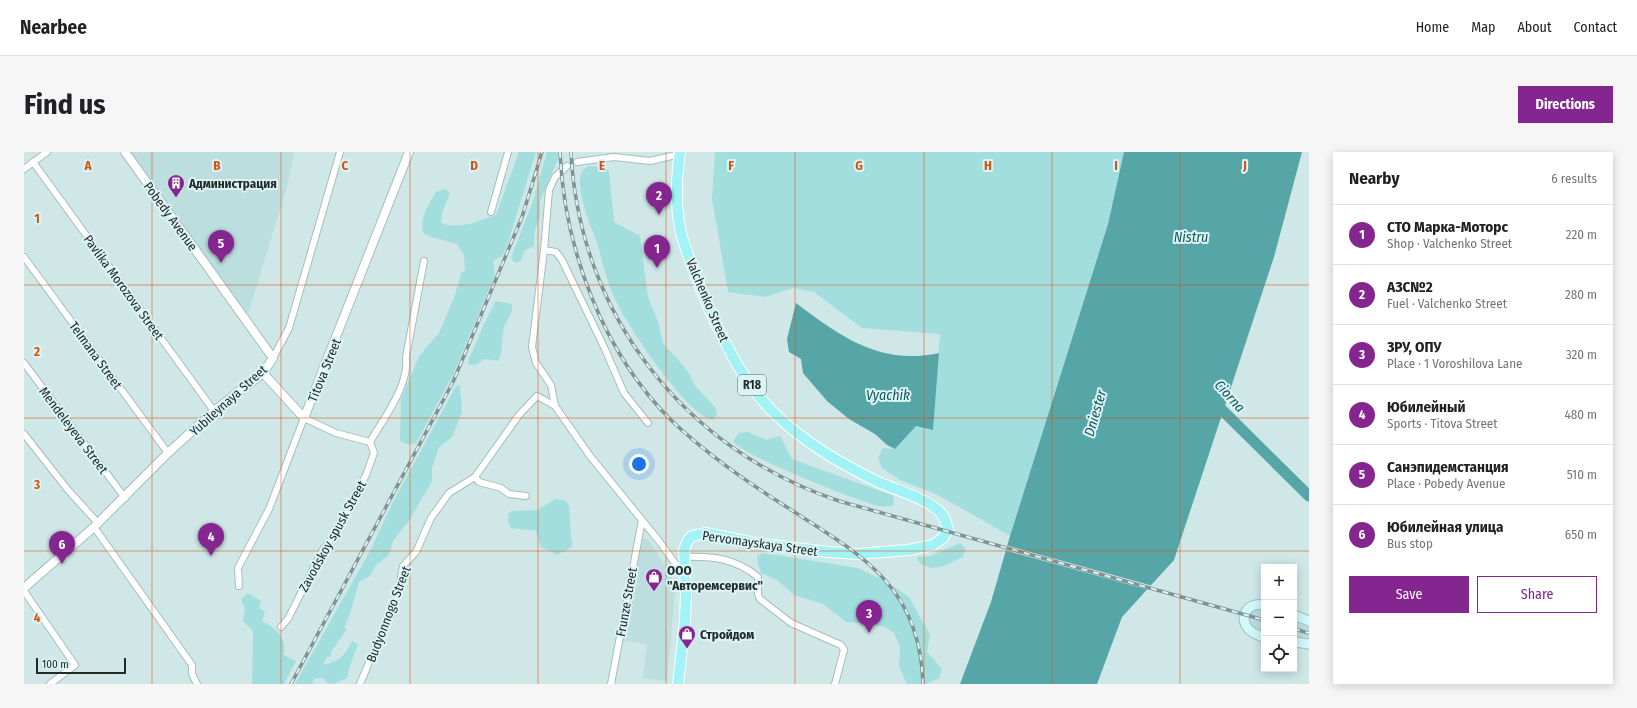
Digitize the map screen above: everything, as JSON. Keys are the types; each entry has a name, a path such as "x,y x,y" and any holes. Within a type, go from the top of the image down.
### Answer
{"main road":[{"name":"Valchenko Street","path":"680,153 677,192 682,237 722,338 747,378 772,411 795,433 821,452 877,481 933,506 944,515 948,529"},
{"name":"Pervomayskaya Street","path":"678,684 685,620 684,550 688,540 698,534 755,543 858,554 908,550 933,544 943,538 948,529"},
{"path":"1261,605 1255,604 1248,608 1244,617 1247,628 1261,636"},
{"path":"1297,617 1309,621"},
{"path":"1297,642 1309,644"}],"street":[{"path":"24,169 47,152"},
{"name":"Pobedy Avenue","path":"125,152 273,358"},
{"name":"Yubileynaya Street","path":"24,589 125,498 168,453 214,412 263,372 273,358 288,328 340,152"},
{"name":"Titova Street","path":"239,586 238,568 269,509 409,152"},
{"path":"491,212 508,152"},
{"path":"577,162 613,154 650,161 680,153"},
{"name":"Pavlika Morozova Street","path":"33,162 214,412"},
{"path":"567,166 554,177 549,190 544,250 532,347 536,363 551,385 555,406 590,456 642,520 685,579"},
{"path":"544,250 556,252 562,260 604,347 624,394 648,423"},
{"name":"Telmana Street","path":"24,257 168,453"},
{"path":"263,372 304,418 336,433 370,442 404,382 408,368 406,357 424,261"},
{"name":"Mendeleyeva Street","path":"24,363 125,498"},
{"name":"Budyonnogo Street","path":"360,684 399,590 403,566 416,552 431,518 449,493 475,476 518,415 537,396 555,406"},
{"path":"24,434 96,525 192,665 192,674 197,684"},
{"name":"Zavodskoy spusk Street","path":"281,626 288,619 322,552 332,538 366,475 374,453 370,442"},
{"path":"475,476 479,482 501,488 510,494 526,496"},
{"name":"Frunze Street","path":"611,684 642,520"},
{"path":"684,557 710,556 729,561 750,570 758,577 758,594 760,599 792,623 841,645 844,650 835,684"},
{"path":"24,589 75,665 50,684"}],"shaded area":[{"path":"130,152 295,152 286,190 249,311 243,313"},
{"path":"519,152 536,152 507,246 502,256 493,261 495,275 452,377 416,443 406,444 400,440 401,399 419,356 439,333 455,295 461,274 465,269 464,255 457,244 431,237 423,233 422,227 425,212 436,192 445,189 450,193 442,213 441,223 454,226 461,225 476,222 496,215"},
{"path":"547,152 558,152 559,157 540,201 540,216 535,230 534,246 524,251 521,261 515,263 511,258 533,201"},
{"path":"715,152 1124,152 1108,224 1010,536 938,495 900,480 882,468 878,458 883,448 895,449 916,426 933,430 940,334 862,328 814,292 793,288 765,297 728,292 712,199"},
{"path":"588,166 604,167 609,171 614,222 640,236 648,297 657,319 664,345 678,359 690,375 695,386 716,408 717,415 713,420 702,415 689,404 674,387 632,329 616,301 582,198 580,179 582,172"},
{"path":"496,301 512,304 511,314 504,327 500,357 498,361 484,359 477,364 469,365 468,361"},
{"path":"460,385 462,412 452,437 439,447 432,468 432,481 410,519 393,541 389,555 376,565 370,576 359,582 351,611 344,628 347,629 331,652 331,656 327,657 323,665 341,658 352,641 358,644 347,678 336,683 329,684 322,678 314,679 312,684 295,684 370,551 392,504 456,386"},
{"path":"748,432 766,440 780,436 792,459 894,496 893,506 878,506 866,502 801,477 757,457 741,448 733,441 739,433"},
{"path":"555,499 565,500 569,506 572,547 557,555 541,547 536,531 511,528 508,522 508,514 512,511 538,510"},
{"path":"644,538 648,539 672,577 675,592 667,681 643,678 647,644 623,641 639,540"},
{"path":"960,543 965,548 963,557 946,565 935,568 924,565 918,561 917,557 930,556"},
{"path":"764,553 858,568 885,581 909,597 930,635 927,652 942,669 939,678 926,684 907,684 899,666 900,647 894,633 885,627 872,624 846,622 823,604 794,595 777,580 761,573 757,560 758,555"},
{"path":"248,593 261,601 259,608 265,612 262,621 272,627 282,638 284,643 284,655 296,661 284,684 252,684 253,631 243,621 245,608 241,599"},
{"path":"1253,609 1261,610 1261,631 1256,629 1248,622 1249,612"},
{"path":"1297,621 1309,625 1309,640 1297,638"}],"water":[{"name":"Nistru","path":"1124,152 1302,152 1274,257 1174,560 1122,617 1097,684 960,684 991,602 1010,536 1108,224"},
{"name":"Vyachik","path":"796,303 845,337 879,352 918,356 939,353 933,430 916,426 895,449 887,445 875,434 849,419 827,401 803,373 801,359 789,352 787,339"}],"pier":[{"path":"1005,545 1153,586 1149,590 1004,550"}],"waterway":[{"name":"Ciorna","path":"1213,401 1309,496"}],"railway":[{"path":"291,684 453,382 522,217 542,152"},
{"path":"560,152 563,188 579,262 592,298 626,365 648,395 673,422 699,445 726,466 835,538 880,574 897,595 910,620 919,649 923,684"},
{"path":"571,152 578,212 595,268 619,321 650,368 689,411 733,448 784,478 839,501 1261,619"},
{"path":"1297,630 1309,633"}],"place":[{"name":"Администрация","path":"176,198"},
{"name":"АЗС№2","path":"659,215"},
{"name":"Санэпидемстанция","path":"221,263"},
{"name":"СТО Марка-Моторс","path":"657,268"},
{"name":"Юбилейный","path":"211,556"},
{"name":"Юбилейная улица","path":"62,564"},
{"name":"ООО \"Авторемсервис\"","path":"654,592"},
{"name":"ЗРУ, ОПУ","path":"869,633"},
{"name":"Стройдом","path":"687,649"}],"water label":[{"name":"Dniester","path":"1095,413"}]}
